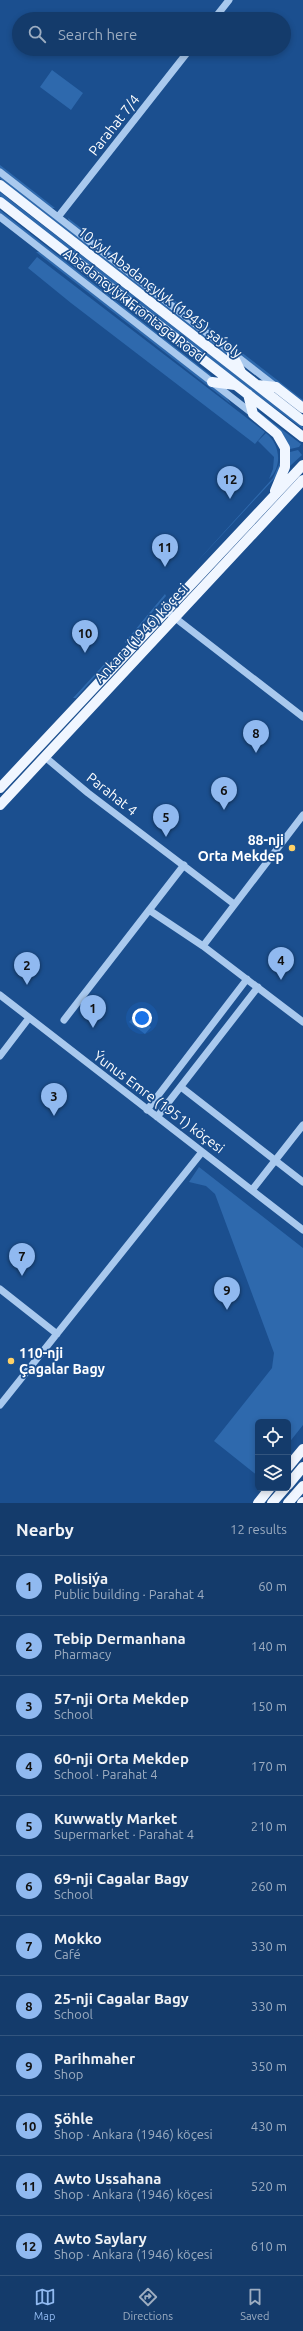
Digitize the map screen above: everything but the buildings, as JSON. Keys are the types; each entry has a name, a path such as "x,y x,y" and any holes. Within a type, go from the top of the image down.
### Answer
{"main road":[{"name":"10 ýyl Abadançylyk (1945) şaýoly","path":"0,185 303,421"},
{"name":"10 ýyl Abadançylyk (1945) şaýoly","path":"0,202 303,437"},
{"path":"232,354 242,373"},
{"path":"212,382 236,385"},
{"path":"257,385 276,387 303,408"},
{"path":"248,394 253,414 277,434 284,448 285,467 275,502"},
{"name":"Ankara (1946) köçesi","path":"0,805 175,618 275,502 303,465"},
{"name":"Ankara (1946) köçesi","path":"0,788 165,610 275,502 303,480"},
{"path":"275,502 303,492"},
{"path":"291,1463 303,1449"},
{"path":"291,1481 303,1467"},
{"path":"288,1503 303,1486"},
{"path":"258,1503 268,1491"},
{"path":"272,1503 282,1491"}],"street":[{"path":"220,12 229,0"},
{"name":"Parahat 7/4","path":"58,217 184,56"},
{"name":"Abadancylyk Frontage Road","path":"0,172 276,387"},
{"name":"Abadancylyk Frontage Road","path":"0,217 253,414"},
{"path":"165,610 303,717"},
{"name":"Parahat 4","path":"45,757 88,793 234,904"},
{"path":"203,946 303,815"},
{"path":"64,1020 184,866"},
{"path":"149,910 203,946 303,1022"},
{"path":"147,1110 248,979"},
{"path":"157,1117 258,987"},
{"name":"Ýunus Emre (1951) köçesi","path":"0,995 303,1230"},
{"path":"0,1056 29,1018"},
{"path":"181,1087 303,1182"},
{"path":"252,1190 303,1125"},
{"path":"0,1405 202,1152"},
{"path":"0,1289 57,1334"}],"shaded area":[{"path":"52,70 83,93 71,110 40,87"},
{"path":"0,165 55,208 51,208 0,168"},
{"path":"0,176 230,355 233,360 0,179"},
{"path":"0,192 303,427 303,429 193,348 0,197"},
{"path":"0,210 217,380 211,378 0,213"},
{"path":"68,218 303,400 303,404 69,222"},
{"path":"36,252 40,252 226,397 231,404"},
{"path":"37,257 265,432 255,444 71,303 28,268"},
{"path":"255,409 301,444 299,447 290,449 282,433"},
{"path":"266,433 274,443 278,455 276,468 269,479 273,469 274,457 258,441"},
{"path":"298,450 302,455 290,466 290,452"},
{"path":"281,460 278,474 274,479 194,565 273,478"},
{"path":"165,594 166,596 126,643 125,642"},
{"path":"108,660 108,662 76,698 73,698"},
{"path":"135,1015 151,1027 145,1034 129,1022"},
{"path":"199,1167 303,1248 303,1425 291,1440 291,1419 255,1419 255,1474 214,1441 272,1368 274,1353 215,1194 206,1186 189,1182"}],"place":[{"name":"Awto Saylary","path":"230,499"},
{"name":"Awto Ussahana","path":"165,567"},
{"name":"Şöhle","path":"85,653"},
{"name":"25-nji Cagalar Bagy","path":"256,753"},
{"name":"69-nji Cagalar Bagy","path":"224,810"},
{"name":"Kuwwatly Market","path":"166,837"},
{"name":"88-nji Orta Mekdep","path":"292,848"},
{"name":"60-nji Orta Mekdep","path":"281,980"},
{"name":"Tebip Dermanhana","path":"27,985"},
{"name":"Polisiýa","path":"93,1028"},
{"name":"57-nji Orta Mekdep","path":"54,1116"},
{"name":"Mokko","path":"22,1276"},
{"name":"Parihmaher","path":"227,1310"},
{"name":"110-nji Çagalar Bagy","path":"11,1361"}]}
